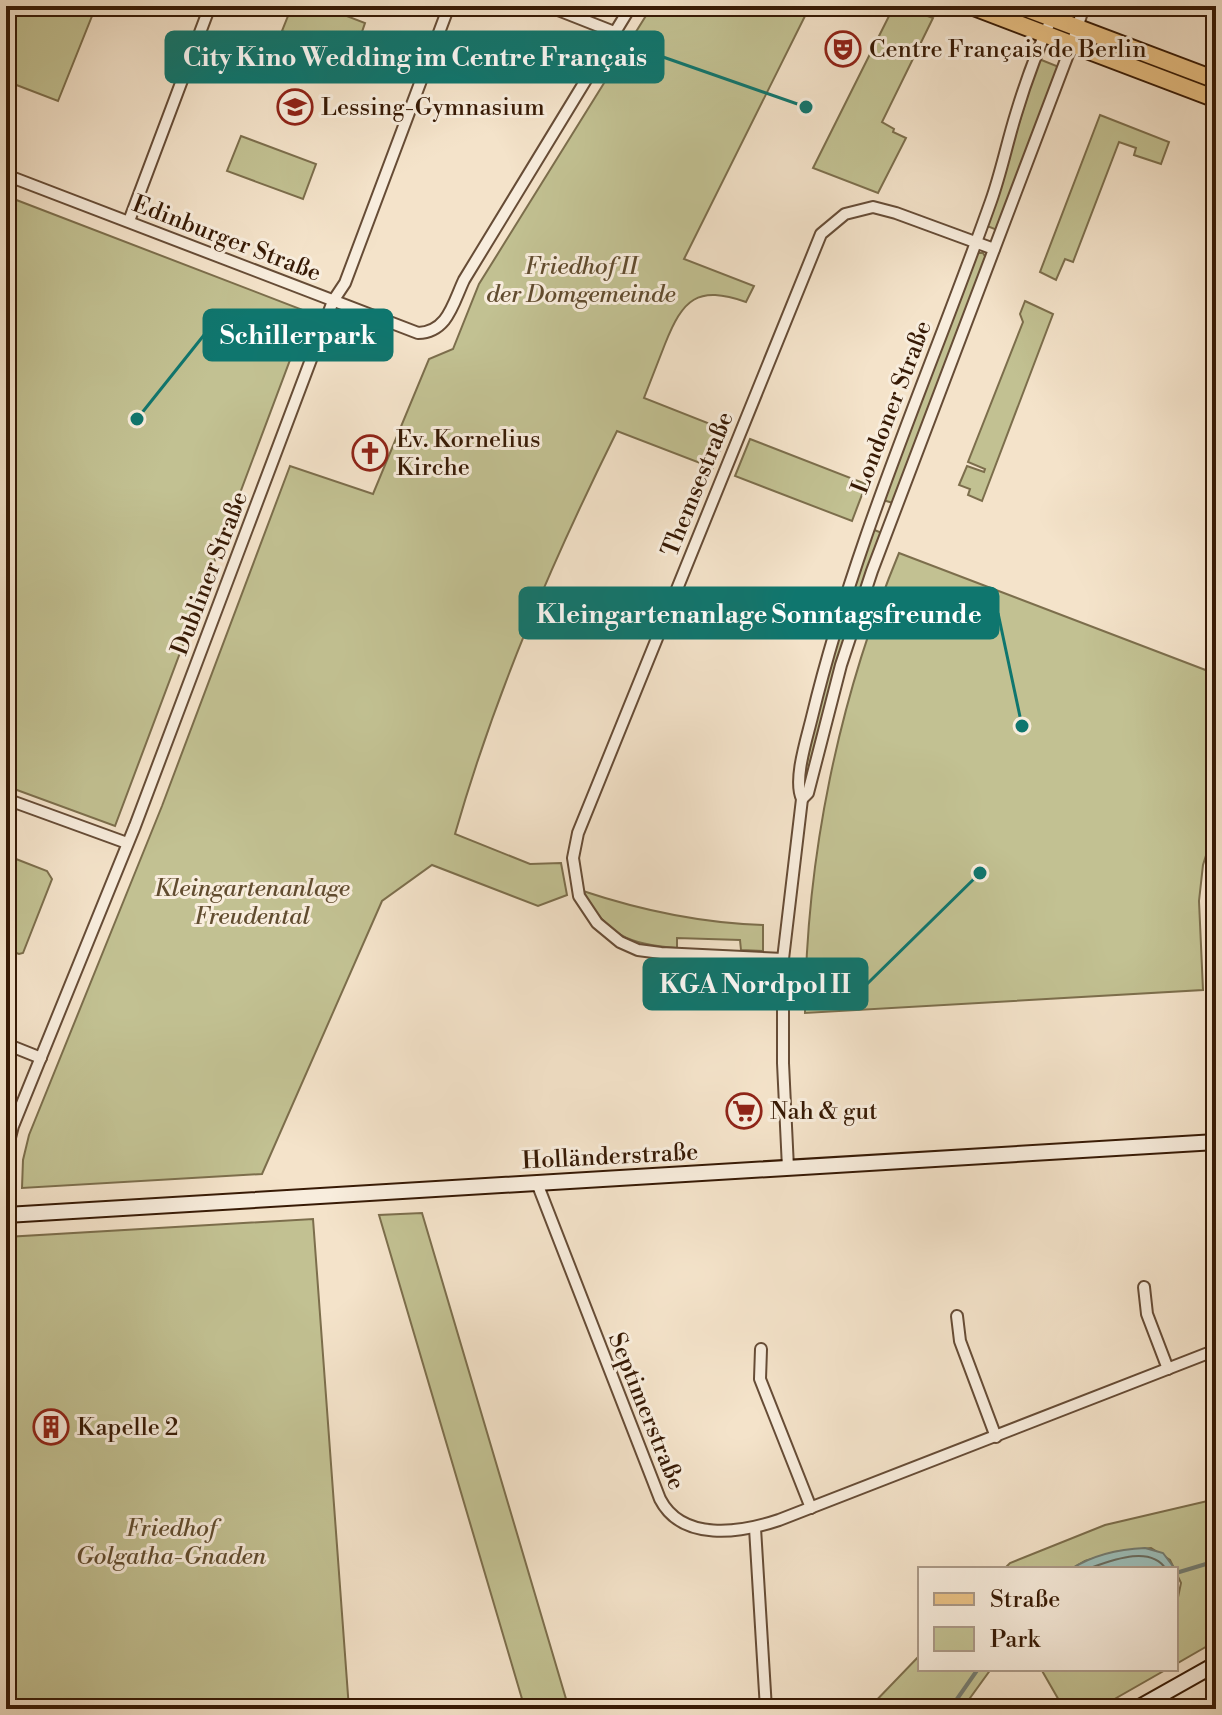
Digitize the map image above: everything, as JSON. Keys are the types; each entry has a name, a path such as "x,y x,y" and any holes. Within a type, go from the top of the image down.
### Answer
{"main road":[{"path":"971,6 1051,19"},
{"path":"1020,6 1051,19 1075,36 1216,99"},
{"path":"1075,36 1216,80"}],"street":[{"path":"129,221 210,6"},
{"name":"Dubliner Straße","path":"6,1153 9,1136 127,843 449,6"},
{"path":"548,6 614,32 631,6"},
{"name":"Londoner Straße","path":"802,799 808,793 836,679 872,571 1084,6"},
{"name":"Londoner Straße","path":"788,1168 783,1063 783,959 802,799 797,790 807,738 843,602 871,517 992,198 1016,114 1051,19"},
{"name":"Edinburger Straße","path":"6,175 418,333 433,331 442,325 464,280 614,32"},
{"name":"Themsestraße","path":"783,959 661,953 638,950 620,942 597,923 579,896 574,873 575,844 665,614 821,234 845,214 873,207 994,249"},
{"path":"6,799 127,843"},
{"path":"1216,869 1212,905 1216,983"},
{"path":"6,1044 41,1058"},
{"name":"Holländerstraße","path":"6,1215 1216,1142"},
{"name":"Septimerstraße","path":"537,1183 664,1506 680,1522 695,1528 755,1528 1216,1350"},
{"path":"1144,1287 1147,1314 1168,1369"},
{"path":"957,1316 960,1341 996,1437"},
{"path":"761,1349 760,1379 811,1508"},
{"path":"755,1528 766,1709"},
{"path":"1136,1709 1216,1664"}],"green space":[{"path":"6,6 96,6 58,101 6,81"},
{"path":"292,6 321,6 365,23 353,58 282,31"},
{"path":"652,6 810,6 684,259 754,286 746,302 715,295 704,296 686,306 672,329 644,398 728,431 713,468 617,431 527,629 488,730 455,834 530,864 561,863 567,895 538,906 432,865 382,901 262,1174 22,1188 23,1160 29,1135 162,806 290,466 373,494 429,359 453,349 479,284"},
{"path":"894,6 933,18 882,122 906,138 878,193 813,168"},
{"path":"1039,59 1059,67 997,230 987,226"},
{"path":"1100,115 1169,142 1161,164 1134,155 1136,148 1119,142 1073,262 1065,259 1056,280 1040,272"},
{"path":"241,136 316,164 303,199 227,171"},
{"path":"6,196 308,312 115,826 6,786"},
{"path":"977,253 983,253 986,258 893,503 883,500"},
{"path":"1025,301 1053,314 982,501 968,495 970,489 959,485 967,466 984,472 985,469 968,462 1023,322 1020,314"},
{"path":"750,439 866,484 852,521 735,476"},
{"path":"872,529 882,533 848,628 805,791 801,792 821,692"},
{"path":"899,553 1216,674 1216,824 1203,865 1199,901 1203,990 805,1013 812,895 830,778 859,664"},
{"path":"16,859 47,871 52,879 23,953 19,954 6,949 6,872 11,860"},
{"path":"583,891 672,915 763,925 763,951 741,950 740,940 677,938 677,948 632,940 610,928"},
{"path":"422,1213 569,1709 525,1709 379,1215"},
{"name":"Friedhof Golgatha-Gnaden","path":"313,1219 349,1709 6,1709 6,1237"},
{"path":"1216,1499 1216,1641 1178,1663 1178,1597 1181,1583 1178,1567 1173,1567 1170,1560 1151,1548 1115,1552 1074,1567 1006,1567 1105,1525"},
{"path":"918,1657 918,1671 990,1671 962,1709 868,1709"},
{"path":"1042,1671 1164,1671 1104,1705 1102,1702 1089,1709 1064,1709"}],"water":[{"path":"1145,1548 1163,1553 1174,1567 1075,1567 1088,1560"}],"waterway":[{"path":"1178,1572 1216,1561"},
{"path":"950,1709 977,1671"}],"place":[{"name":"Centre Français de Berlin","path":"843,49"},
{"name":"Lessing-Gymnasium","path":"295,107"},
{"name":"City Kino Wedding im Centre Français","path":"806,107"},
{"name":"Schillerpark","path":"137,419"},
{"name":"Ev. Kornelius Kirche","path":"370,453"},
{"name":"Kleingartenanlage Sonntagsfreunde","path":"1022,726"},
{"name":"KGA Nordpol II","path":"980,873"},
{"name":"Nah & gut","path":"744,1111"},
{"name":"Kapelle 2","path":"51,1427"}],"park label":[{"name":"Friedhof II der Domgemeinde","path":"581,280"},
{"name":"Kleingartenanlage Freudental","path":"252,902"}]}
